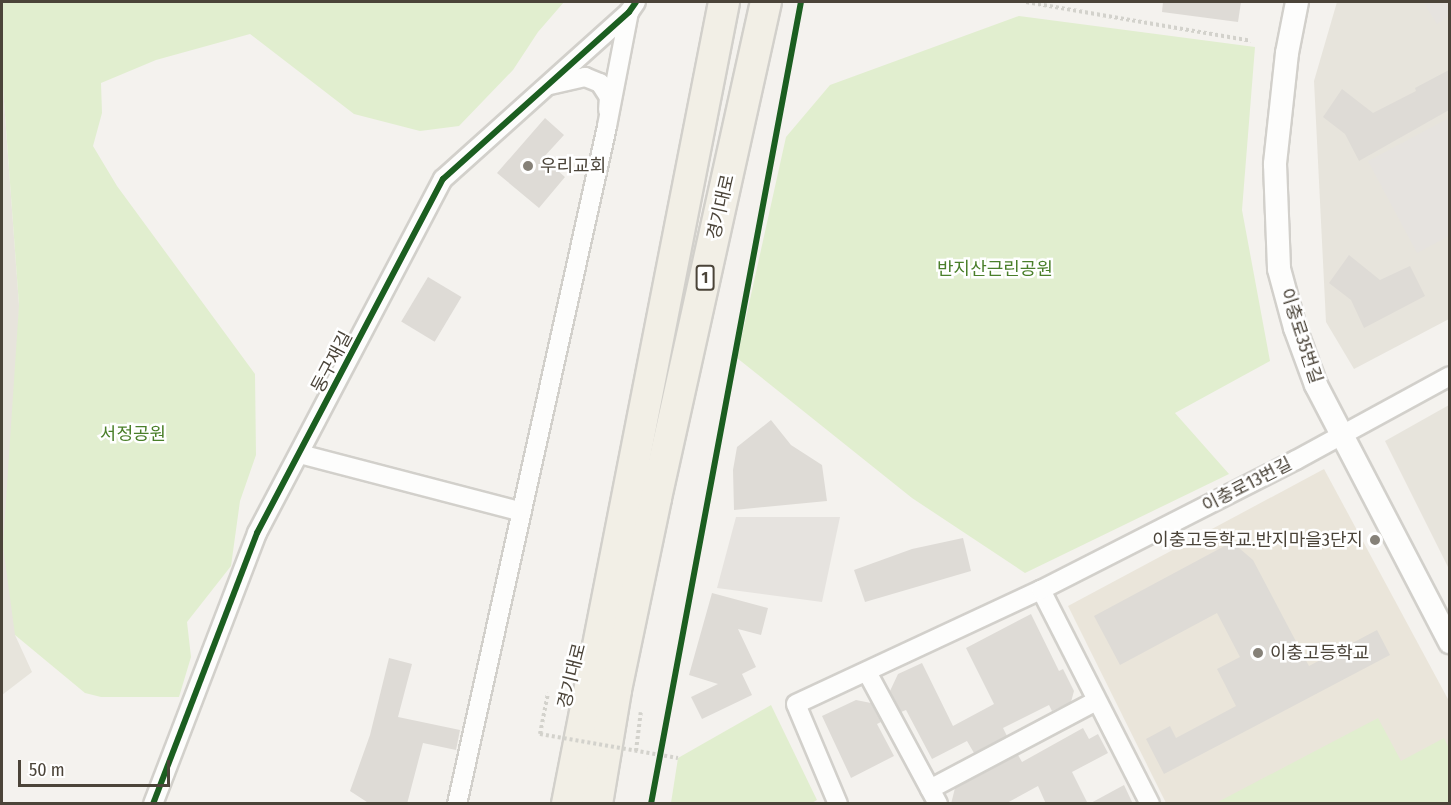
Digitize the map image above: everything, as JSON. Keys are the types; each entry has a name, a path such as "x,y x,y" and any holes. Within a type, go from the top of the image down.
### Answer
{"main road":[{"name":"경기대로","path":"597,804 630,554 724,2"},
{"name":"경기대로","path":"567,804 766,2"},
{"name":"경기대로","path":"548,804 564,704 581,640 594,602 630,554"},
{"name":"경기대로","path":"614,804 649,618 630,554"}],"street":[{"name":"이충로35번길","path":"1297,2 1287,53 1275,165 1279,269 1295,328 1316,385 1449,642"},
{"name":"둥구재길","path":"153,804 257,533 444,179 633,7"},
{"path":"457,804 633,7"},
{"path":"548,86 585,77 600,83 609,97 607,126"},
{"name":"이충로13번길","path":"838,804 795,704 1041,590 1296,460 1449,376"},
{"path":"300,454 522,512"},
{"path":"1041,590 1150,804"},
{"path":"867,672 934,796 1096,701"}],"path":[{"path":"1026,2 1251,41"},
{"path":"548,693 540,734 678,758"},
{"path":"636,751 641,711"},
{"path":"657,769 662,745"}],"shaded area":[{"path":"1337,2 1449,2 1449,319 1354,369 1326,322 1314,81"},
{"path":"1423,2 1449,2 1449,16 1437,24"},
{"path":"2,74 19,305 15,635 32,672 2,695"},
{"path":"1449,118 1449,236 1417,253 1368,161"},
{"path":"1449,405 1449,569 1385,441"},
{"name":"이충고등학교","path":"1324,469 1449,701 1449,803 1166,803 1068,606"},
{"path":"736,517 840,517 822,602 717,588"}],"green space":[{"name":"서정공원","path":"2,2 564,2 538,32 513,70 459,126 420,131 354,114 250,34 156,60 101,83 102,113 93,146 117,186 255,374 256,455 240,501 231,566 187,622 191,657 179,697 101,697 85,693 15,635 3,546 19,305 2,74"},
{"name":"반지산근린공원","path":"1019,16 1255,47 1242,210 1270,361 1175,413 1229,474 1025,573 912,498 737,358 786,137 830,85"},
{"path":"771,705 817,800 810,804 671,803 678,758"},
{"path":"1378,718 1401,761 1444,738 1449,748 1449,803 1216,803"}],"building":[{"path":"1163,2 1241,2 1238,22 1162,12"},
{"path":"1449,70 1449,110 1359,161 1345,134 1323,117 1342,89 1373,113 1416,91 1415,88"},
{"name":"우리교회","path":"545,118 564,135 543,158 565,177 539,208 497,173"},
{"path":"1349,255 1380,280 1410,266 1425,296 1364,328 1351,300 1329,283"},
{"path":"428,277 461,297 435,342 401,322"},
{"path":"771,420 791,445 822,465 827,501 734,510 733,470 737,447"},
{"path":"963,538 971,571 865,602 854,570 912,549"},
{"path":"1232,542 1253,560 1309,666 1377,630 1390,655 1164,774 1146,739 1170,726 1176,738 1236,706 1217,669 1240,657 1217,613 1120,665 1094,616"},
{"path":"712,593 768,608 761,635 738,629 756,667 742,674 752,695 702,719 691,697 718,684 689,675"},
{"path":"1031,614 1059,671 1063,669 1074,691 1071,702 1052,711 1049,705 1003,728 1007,736 974,753 967,741 932,759 906,710 901,712 890,691 898,674 922,663 953,726 994,704 966,648"},
{"path":"389,658 412,664 398,717 460,730 456,750 423,743 407,804 370,804 350,791 370,735"},
{"path":"856,700 871,703 881,722 877,724 894,756 851,778 822,716"},
{"path":"1083,728 1089,739 1098,734 1108,753 1072,772 1088,804 1046,804 1038,786 1005,804 951,804 955,788 1018,755 1022,762"},
{"path":"1124,785 1133,804 1089,804"}],"cycle path":[{"path":"153,804 257,533 443,179 629,12 636,2"},
{"path":"651,804 801,2"}],"place":[{"name":"우리교회","path":"528,166"},
{"name":"이충고등학교.반지마을3단지","path":"1375,540"},
{"name":"이충고등학교","path":"1258,653"}]}
